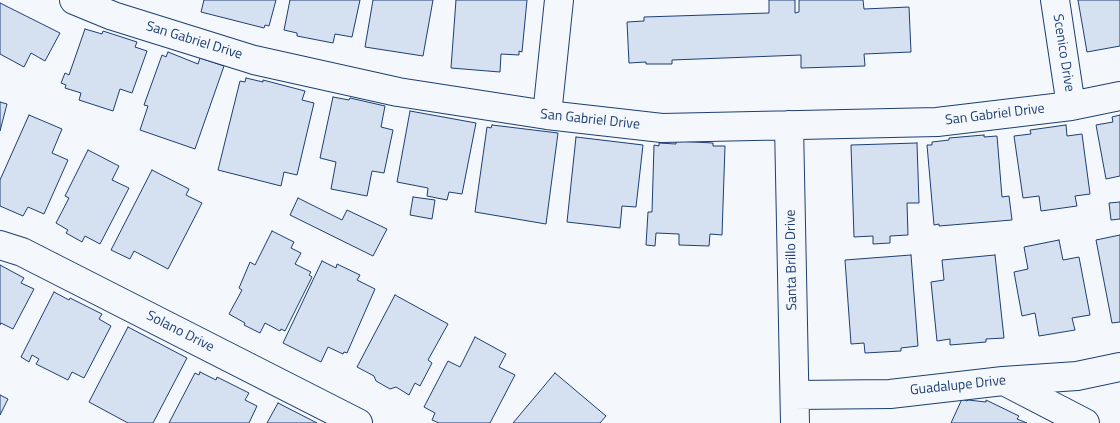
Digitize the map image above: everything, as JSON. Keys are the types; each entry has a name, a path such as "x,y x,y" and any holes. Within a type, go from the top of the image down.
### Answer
{"lane":[{"name":"San Gabriel Drive","path":"74,0 113,16 254,60 398,92 547,115 662,128 937,122 1071,106 1120,96"},
{"path":"547,115 559,0"},
{"name":"Scenico Drive","path":"1054,0 1071,106"},
{"name":"Santa Brillo Drive","path":"789,125 795,423"},
{"name":"Solano Drive","path":"0,246 22,252 358,423"},
{"name":"Guadalupe Drive","path":"795,395 890,394 1003,381 1077,376 1120,367"},
{"path":"1003,381 1084,423"}],"building":[{"path":"204,0 276,0 269,26 265,25 264,28 201,12"},
{"path":"290,0 360,0 352,37 335,34 333,43 297,36 297,33 284,30"},
{"path":"373,0 433,0 423,56 365,47"},
{"path":"456,0 527,0 522,52 519,51 519,55 501,54 500,72 451,68"},
{"path":"769,0 795,0 795,13 799,12 799,0 863,0 864,9 909,7 911,52 864,54 865,66 801,68 801,55 672,60 672,64 629,63 627,22 644,21 644,17 769,13"},
{"path":"1078,0 1120,0 1120,46 1087,52"},
{"path":"0,3 60,33 45,61 31,53 24,67 0,54"},
{"path":"85,29 102,34 103,31 137,42 135,47 147,51 132,93 120,89 113,111 79,100 81,93 65,88 66,85 61,83 65,73 69,75"},
{"path":"168,52 198,64 200,58 224,66 195,149 140,130 148,106 144,105 162,55 166,57"},
{"path":"246,78 263,82 263,80 305,91 302,100 314,103 297,175 284,172 281,186 218,170 240,81 245,82"},
{"path":"333,97 349,100 350,98 385,106 381,127 393,130 384,173 372,171 367,196 331,189 336,162 320,158"},
{"path":"0,102 7,104 0,131"},
{"path":"410,111 476,123 462,194 449,192 447,200 427,196 428,188 397,182"},
{"path":"29,115 62,129 52,153 68,160 44,214 28,207 23,216 0,206 0,180"},
{"path":"1120,115 1120,176 1106,179 1096,125 1113,122 1112,117"},
{"path":"492,125 558,133 546,224 475,212 487,127 491,128"},
{"path":"1066,125 1067,136 1082,134 1090,194 1075,196 1077,206 1041,211 1039,196 1023,198 1014,136 1031,134 1030,130"},
{"path":"984,135 984,137 997,136 1002,197 1009,196 1012,220 934,225 927,145 932,145 932,142 949,140 949,138"},
{"path":"576,137 643,145 636,207 622,206 620,228 567,222"},
{"path":"676,141 713,143 713,146 725,146 722,235 710,234 709,246 679,245 679,234 656,233 655,246 646,245 648,212 652,212 654,145 659,146 659,143 676,144"},
{"path":"917,143 919,203 907,203 908,235 890,236 890,243 873,244 873,236 854,237 851,145"},
{"path":"88,150 119,166 112,180 129,188 100,244 85,236 82,242 66,233 68,230 56,223 69,198 65,196"},
{"path":"152,170 189,189 186,195 202,203 168,269 134,251 130,259 111,250"},
{"path":"413,197 435,200 432,219 410,215"},
{"path":"298,198 342,220 347,210 387,229 373,256 290,215"},
{"path":"1120,202 1120,219 1111,220 1109,203"},
{"path":"272,231 294,242 291,248 301,253 295,264 311,272 309,275 312,277 285,331 281,329 280,331 265,323 260,333 244,325 245,323 229,314 242,290 239,288 250,262 255,265"},
{"path":"1120,235 1120,322 1112,323 1096,240"},
{"path":"1059,240 1063,260 1079,257 1090,315 1072,318 1075,330 1039,336 1035,313 1022,316 1014,272 1028,269 1024,247"},
{"path":"911,255 918,346 901,348 901,351 865,353 864,343 851,344 845,260"},
{"path":"995,255 1004,338 986,339 986,342 950,345 950,339 937,341 931,282 944,280 942,260"},
{"path":"322,261 336,268 337,264 360,275 357,280 375,289 347,353 344,352 343,354 328,347 321,362 283,343"},
{"path":"0,265 24,278 21,283 34,289 13,329 1,323 0,325"},
{"path":"54,292 102,314 99,319 111,326 84,378 72,372 68,380 36,364 39,359 32,355 29,362 21,357"},
{"path":"395,295 448,324 428,360 432,363 420,386 415,383 409,395 396,387 390,389 376,381 374,376 357,367"},
{"path":"128,327 187,358 153,423 128,423 89,402"},
{"path":"475,337 506,354 499,367 515,375 490,423 439,423 432,420 435,413 424,407 448,361 460,367"},
{"path":"200,372 216,380 217,377 249,393 245,400 257,406 249,423 169,423 195,373 199,375"},
{"path":"555,373 606,416 600,423 513,423"},
{"path":"0,395 8,399 0,415"},
{"path":"962,399 986,402 986,400 1019,416 1017,419 1027,423 951,423"},
{"path":"278,403 317,423 267,423"}]}
